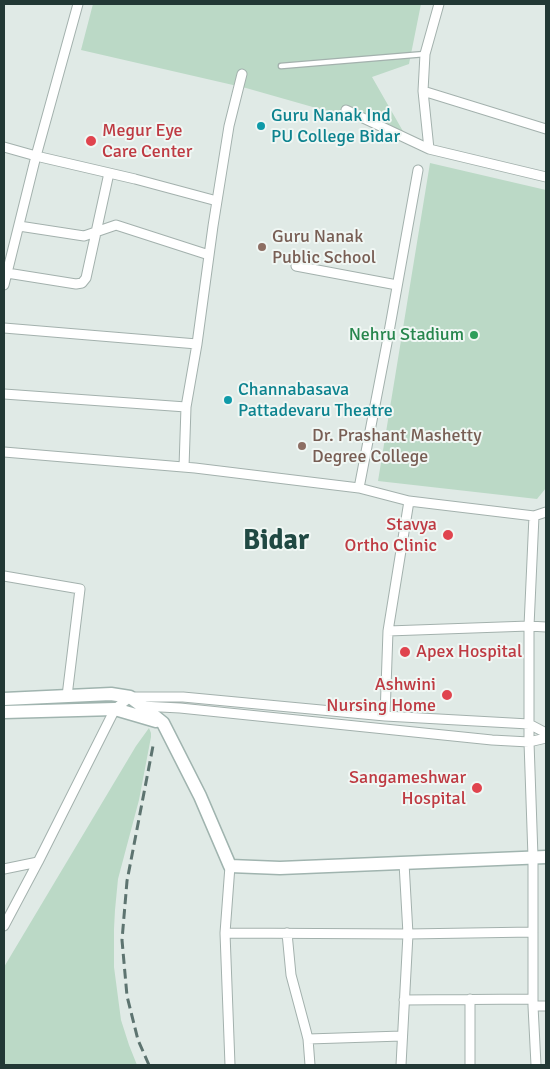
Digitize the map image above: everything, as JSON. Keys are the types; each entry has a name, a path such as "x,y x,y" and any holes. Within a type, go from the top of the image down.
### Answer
{"main road":[{"path":"4,699 111,694 130,697 163,723 200,796 230,866 280,868 546,857"},
{"path":"4,712 115,709 163,723"}],"street":[{"path":"4,285 36,156 78,4"},
{"path":"428,149 423,91 425,54 439,4"},
{"path":"184,467 186,407 229,126 242,74"},
{"path":"423,91 546,129"},
{"path":"346,110 428,149 546,177"},
{"path":"4,147 217,202"},
{"path":"359,488 418,170"},
{"path":"7,273 76,284 82,283 86,278 109,173"},
{"path":"19,226 84,236 116,225 209,254"},
{"path":"296,266 397,285"},
{"path":"4,328 197,344"},
{"path":"4,394 186,407"},
{"path":"4,452 184,467 359,488 409,502 534,516 546,512"},
{"path":"384,716 388,631 409,502"},
{"path":"534,516 529,626 529,742 533,857 533,1002 536,1065"},
{"path":"4,576 80,589 67,696"},
{"path":"388,631 546,627"},
{"path":"4,926 115,709 130,697 183,697 384,716 529,724 546,733"},
{"path":"130,714 142,706 180,708 492,740 529,742 546,738"},
{"path":"4,869 38,862"},
{"path":"401,1065 408,934 404,863"},
{"path":"230,866 225,933 230,1065"},
{"path":"225,933 408,934 533,932"},
{"path":"287,933 290,975 308,1039 310,1065"},
{"path":"404,1000 470,999 533,1002 546,1006"},
{"path":"470,999 470,1065"},
{"path":"308,1039 402,1036"}],"lane":[{"path":"281,66 425,54"}],"green space":[{"path":"93,4 421,4 409,64 372,77 404,133 246,88 81,50"},
{"name":"Nehru Stadium","path":"430,163 546,190 546,488 537,499 378,481"},
{"path":"149,728 151,737 139,800 118,879 114,929 114,967 121,1020 137,1065 4,1065 4,967 136,746"}],"railway":[{"path":"149,1065 138,1040 127,996 122,940 127,881 153,746"}],"place":[{"name":"Guru Nanak Ind PU College Bidar","path":"261,126"},
{"name":"Megur Eye Care Center","path":"91,141"},
{"name":"Guru Nanak Public School","path":"262,247"},
{"name":"Nehru Stadium","path":"474,335"},
{"name":"Channabasava Pattadevaru Theatre","path":"228,400"},
{"name":"Dr. Prashant Mashetty Degree College","path":"302,446"},
{"name":"Stavya Ortho Clinic","path":"448,535"},
{"name":"Apex Hospital","path":"405,652"},
{"name":"Ashwini Nursing Home","path":"447,695"},
{"name":"Sangameshwar Hospital","path":"477,788"}],"district":[{"name":"Bidar","path":"276,542"}]}
